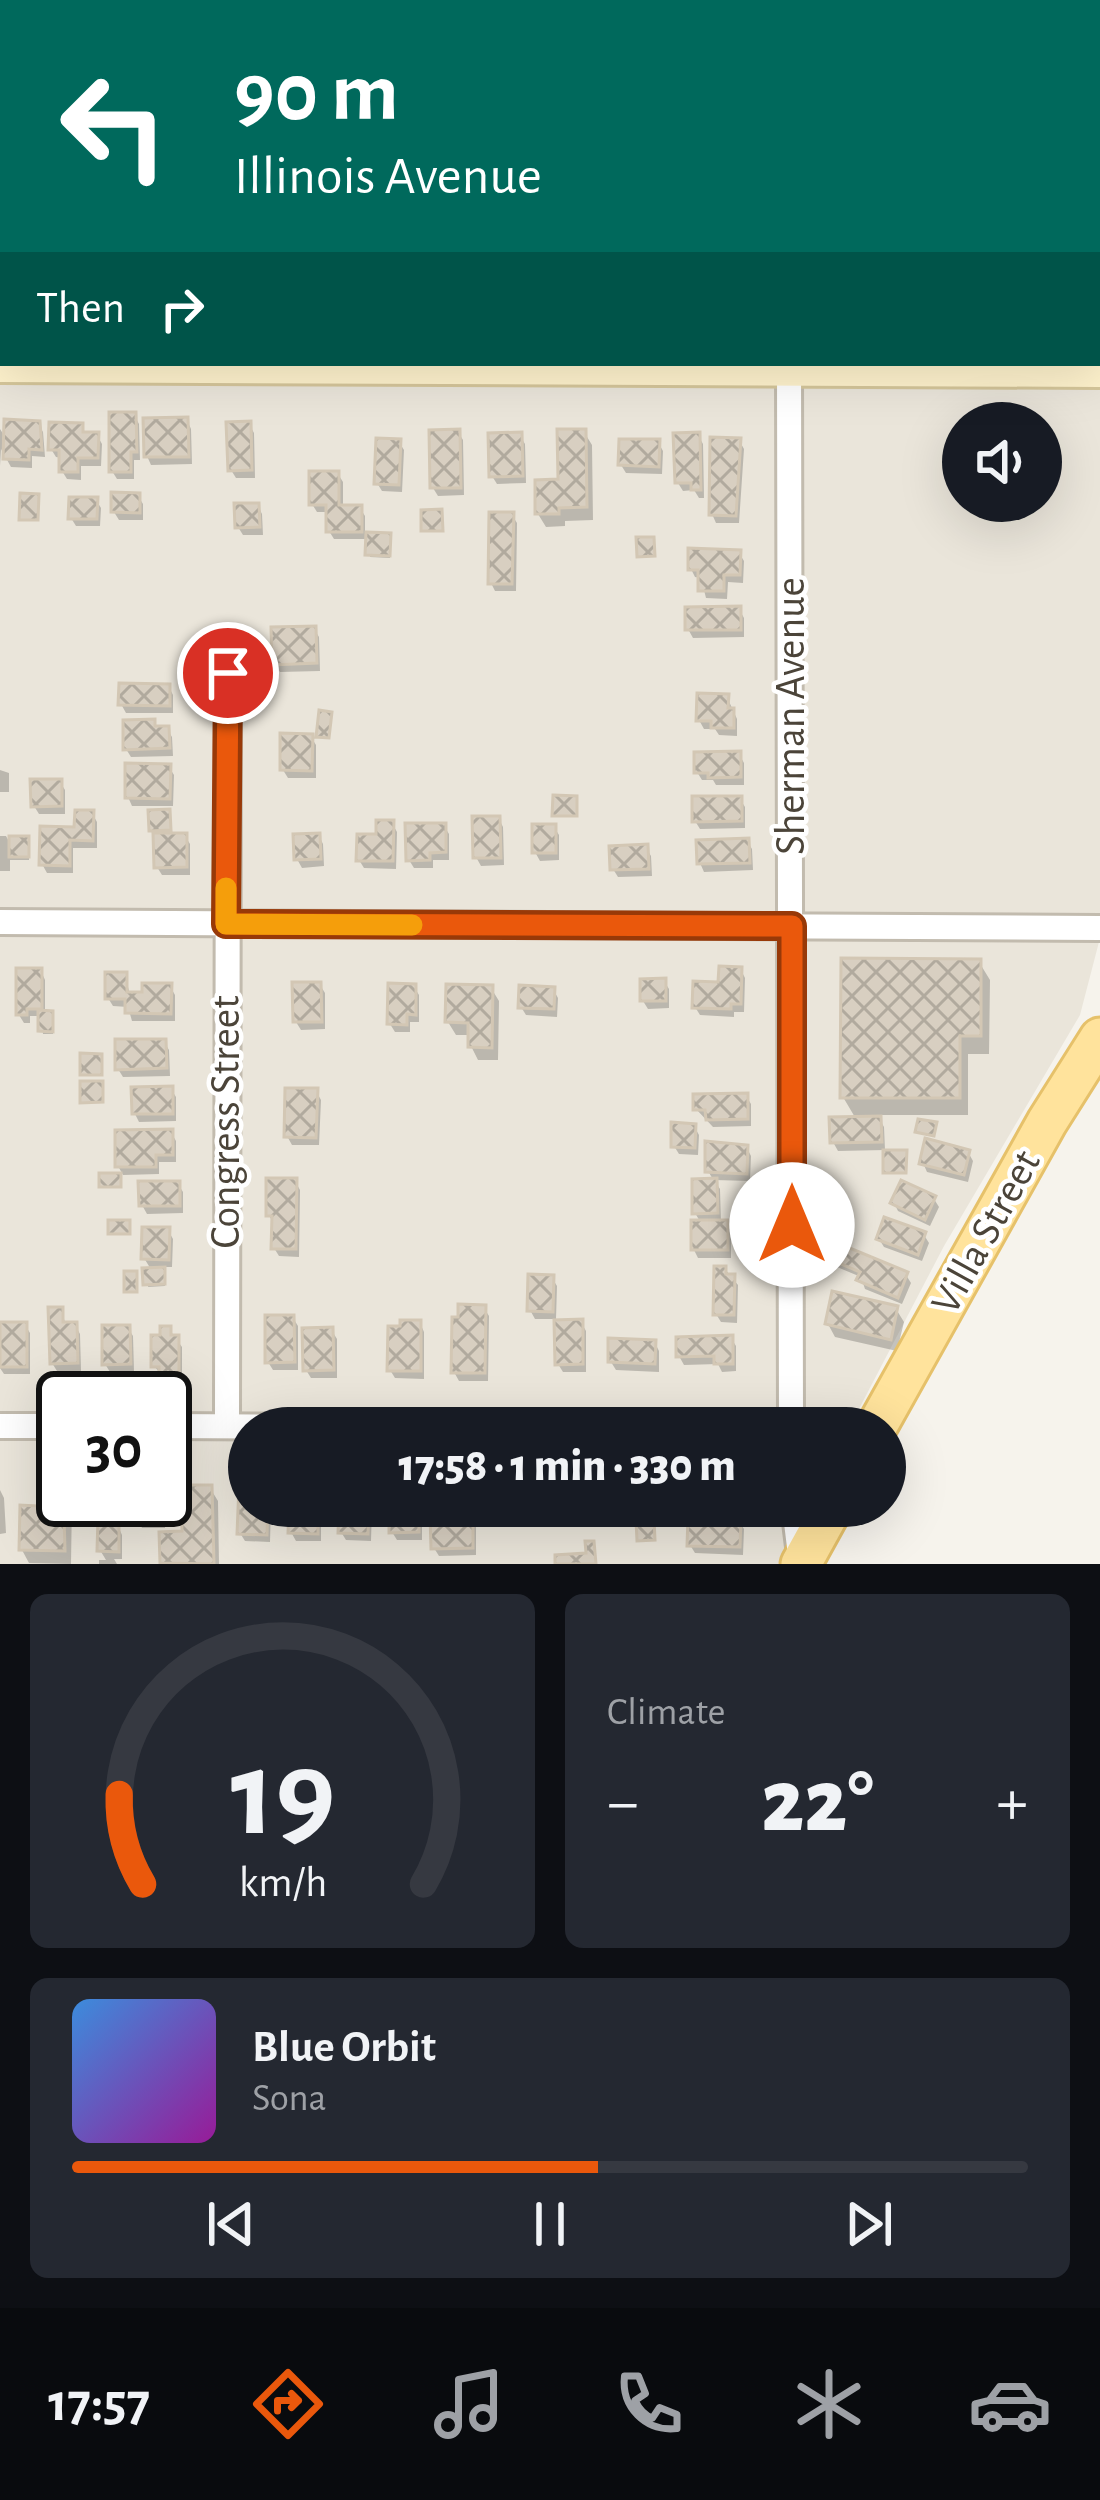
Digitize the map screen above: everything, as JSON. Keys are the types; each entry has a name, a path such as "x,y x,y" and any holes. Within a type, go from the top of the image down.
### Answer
{"main road":[{"path":"867,366 1100,369"},
{"name":"Villa Street","path":"888,1407 1047,1122 1100,1038"},
{"path":"801,1564 821,1527"}],"street":[{"name":"Sherman Avenue","path":"789,366 791,1407"},
{"name":"Congress Street","path":"227,1426 228,673"},
{"path":"0,922 1100,928"},
{"path":"0,1426 36,1426"},
{"path":"192,1426 227,1426"},
{"path":"797,1527 801,1564"}],"shaded area":[{"path":"0,366 1100,366 1100,938 1080,1015 944,1246 860,1407 228,1407 228,1527 797,1527 778,1564 0,1564"}],"building":[{"path":"109,412 136,412 137,452 131,452 131,472 109,472"},
{"path":"188,417 189,457 144,457 143,418"},
{"path":"4,419 40,421 42,450 29,449 29,460 3,459"},
{"path":"251,421 252,470 228,471 226,422"},
{"path":"49,422 83,423 83,432 99,432 98,458 78,458 78,472 59,472 59,450 48,450"},
{"path":"460,429 461,488 430,488 429,430"},
{"path":"557,429 586,429 587,507 535,514 535,480 558,479"},
{"path":"522,432 523,476 489,477 488,433"},
{"path":"700,432 701,490 691,490 691,483 675,483 673,433"},
{"path":"710,437 741,438 736,516 709,515"},
{"path":"376,438 401,439 399,485 374,484"},
{"path":"619,439 660,439 659,467 618,465"},
{"path":"309,471 339,471 339,505 362,505 362,532 326,532 326,505 309,505"},
{"path":"111,492 140,493 140,513 111,512"},
{"path":"20,493 39,494 38,520 19,520"},
{"path":"69,497 98,497 97,519 68,519"},
{"path":"234,503 259,503 260,527 235,528"},
{"path":"442,509 443,531 421,531 421,510"},
{"path":"489,512 514,512 512,584 488,584"},
{"path":"366,532 391,533 390,556 365,555"},
{"path":"636,537 654,537 655,556 637,557"},
{"path":"688,548 741,550 740,575 724,575 724,591 698,591 698,570 688,570"},
{"path":"741,606 741,630 685,630 685,607"},
{"path":"316,626 317,663 272,665 271,627"},
{"path":"119,683 170,684 170,706 118,705"},
{"path":"697,693 729,694 734,728 711,728 711,721 696,721"},
{"path":"319,710 332,712 329,738 316,737"},
{"path":"155,719 155,726 169,726 170,748 123,750 123,720"},
{"path":"280,733 313,734 312,771 280,770"},
{"path":"741,751 741,777 708,778 708,773 694,773 694,752"},
{"path":"125,763 171,764 170,799 125,798"},
{"path":"30,779 62,779 62,806 31,807"},
{"path":"553,795 577,796 577,816 552,816"},
{"path":"692,796 742,796 742,821 692,822"},
{"path":"170,809 171,830 149,831 148,810"},
{"path":"75,810 94,810 93,841 70,840 70,866 39,865 40,826 74,827"},
{"path":"472,816 500,816 501,858 473,858"},
{"path":"376,820 394,820 393,861 356,861 357,834 376,834"},
{"path":"405,823 446,823 446,852 430,853 430,860 406,861"},
{"path":"532,824 556,824 556,853 532,853"},
{"path":"153,833 187,833 187,867 154,868"},
{"path":"320,833 321,859 294,860 293,834"},
{"path":"9,836 29,836 29,857 9,857"},
{"path":"749,838 750,863 697,864 696,840"},
{"path":"648,844 649,869 610,870 609,846"},
{"path":"841,958 981,959 981,1036 960,1036 960,1098 840,1098"},
{"path":"719,966 742,967 741,1004 731,1004 731,1009 692,1008 693,981 718,982"},
{"path":"16,968 42,968 42,1009 16,1015"},
{"path":"105,972 127,972 127,992 142,992 142,983 172,983 171,1014 125,1013 125,999 105,999"},
{"path":"666,978 666,1001 640,1001 640,979"},
{"path":"292,982 321,982 322,1022 293,1022"},
{"path":"388,983 416,984 416,1015 407,1014 407,1025 387,1024"},
{"path":"446,984 493,985 492,1048 468,1047 468,1023 445,1022"},
{"path":"519,985 555,987 554,1009 518,1008"},
{"path":"38,1010 53,1011 53,1032 38,1031"},
{"path":"115,1039 166,1039 167,1068 115,1070"},
{"path":"80,1053 102,1054 102,1075 80,1075"},
{"path":"80,1081 103,1081 103,1102 80,1103"},
{"path":"173,1086 173,1114 132,1114 131,1087"},
{"path":"285,1088 318,1088 316,1138 284,1137"},
{"path":"748,1093 748,1119 706,1120 705,1110 693,1110 693,1094"},
{"path":"881,1116 882,1142 830,1143 829,1117"},
{"path":"918,1119 937,1122 934,1136 915,1132"},
{"path":"671,1122 696,1124 695,1148 671,1147"},
{"path":"173,1129 173,1155 156,1155 156,1167 115,1167 115,1130"},
{"path":"925,1138 970,1150 964,1175 919,1164"},
{"path":"705,1141 748,1145 747,1174 705,1172"},
{"path":"883,1150 907,1150 906,1173 883,1173"},
{"path":"99,1173 121,1173 121,1187 99,1187"},
{"path":"266,1178 297,1178 296,1249 271,1249"},
{"path":"717,1178 718,1213 692,1214 692,1179"},
{"path":"901,1180 936,1196 925,1220 890,1203"},
{"path":"138,1181 180,1181 180,1206 139,1206"},
{"path":"884,1217 926,1232 918,1255 876,1239"},
{"path":"108,1220 130,1220 130,1234 108,1234"},
{"path":"691,1220 728,1220 728,1250 691,1250"},
{"path":"142,1227 170,1227 169,1260 141,1259"},
{"path":"835,1242 908,1272 898,1298 856,1280 860,1272 829,1259"},
{"path":"714,1266 726,1266 726,1274 735,1274 734,1315 713,1315"},
{"path":"165,1267 165,1284 143,1285 142,1268"},
{"path":"124,1271 137,1271 137,1292 124,1292"},
{"path":"528,1274 554,1275 553,1312 527,1311"},
{"path":"832,1291 898,1306 891,1340 825,1324"},
{"path":"458,1304 486,1305 485,1373 451,1373 452,1317 458,1317"},
{"path":"48,1307 63,1307 63,1322 77,1322 78,1363 50,1364"},
{"path":"265,1315 294,1315 295,1362 265,1363"},
{"path":"583,1319 583,1364 555,1365 554,1320"},
{"path":"400,1320 421,1320 421,1371 387,1371 388,1326 400,1326"},
{"path":"0,1322 27,1322 27,1367 0,1367"},
{"path":"102,1325 130,1325 131,1364 102,1365"},
{"path":"160,1326 171,1326 171,1335 179,1335 179,1371 151,1367 151,1335 160,1335"},
{"path":"333,1327 334,1370 303,1371 302,1328"},
{"path":"733,1335 733,1364 714,1364 714,1356 676,1357 676,1337"},
{"path":"608,1338 656,1340 655,1364 608,1362"},
{"path":"192,1485 212,1485 214,1564 160,1563 159,1532 182,1531 182,1527 192,1527"},
{"path":"20,1505 36,1506 36,1527 64,1527 65,1551 19,1550"},
{"path":"98,1527 119,1527 119,1552 97,1551"},
{"path":"237,1527 267,1527 267,1535 237,1534"},
{"path":"288,1527 318,1527 318,1534 288,1533"},
{"path":"338,1527 368,1527 368,1534 338,1533"},
{"path":"389,1527 419,1527 419,1532 389,1533"},
{"path":"430,1527 473,1527 473,1548 431,1549"},
{"path":"636,1527 654,1527 655,1540 637,1541"},
{"path":"688,1527 741,1527 740,1547 687,1546"},
{"path":"585,1541 594,1541 596,1564 555,1564 555,1555 586,1553"}],"slow traffic":[{"path":"226,888 226,924 412,925"}],"route":[{"path":"228,673 226,924 792,926 792,1225"}]}
